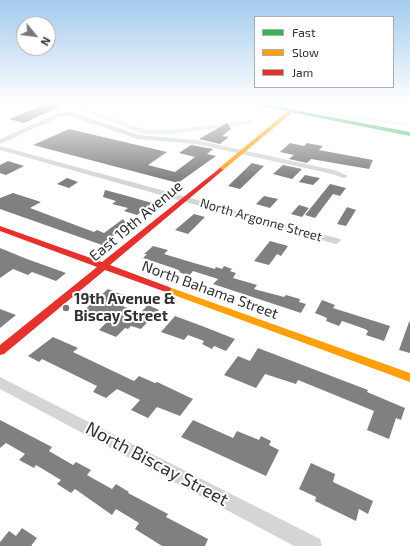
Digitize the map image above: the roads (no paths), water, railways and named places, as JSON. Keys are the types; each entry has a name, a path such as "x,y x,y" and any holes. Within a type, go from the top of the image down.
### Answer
{"street":[{"path":"0,142 28,129"},
{"path":"117,129 138,137 189,140 334,172 344,176"},
{"name":"East 19th Avenue","path":"0,351 268,129"},
{"path":"385,129 410,134"},
{"path":"0,134 12,137"},
{"name":"North Argonne Street","path":"0,148 336,241"},
{"name":"North Bahama Street","path":"0,228 410,378"},
{"name":"North Biscay Street","path":"0,382 313,546"}],"waterway":[{"path":"137,129 144,132 171,132 191,129"}],"place":[{"name":"19th Avenue & Biscay Street","path":"66,308"}]}
